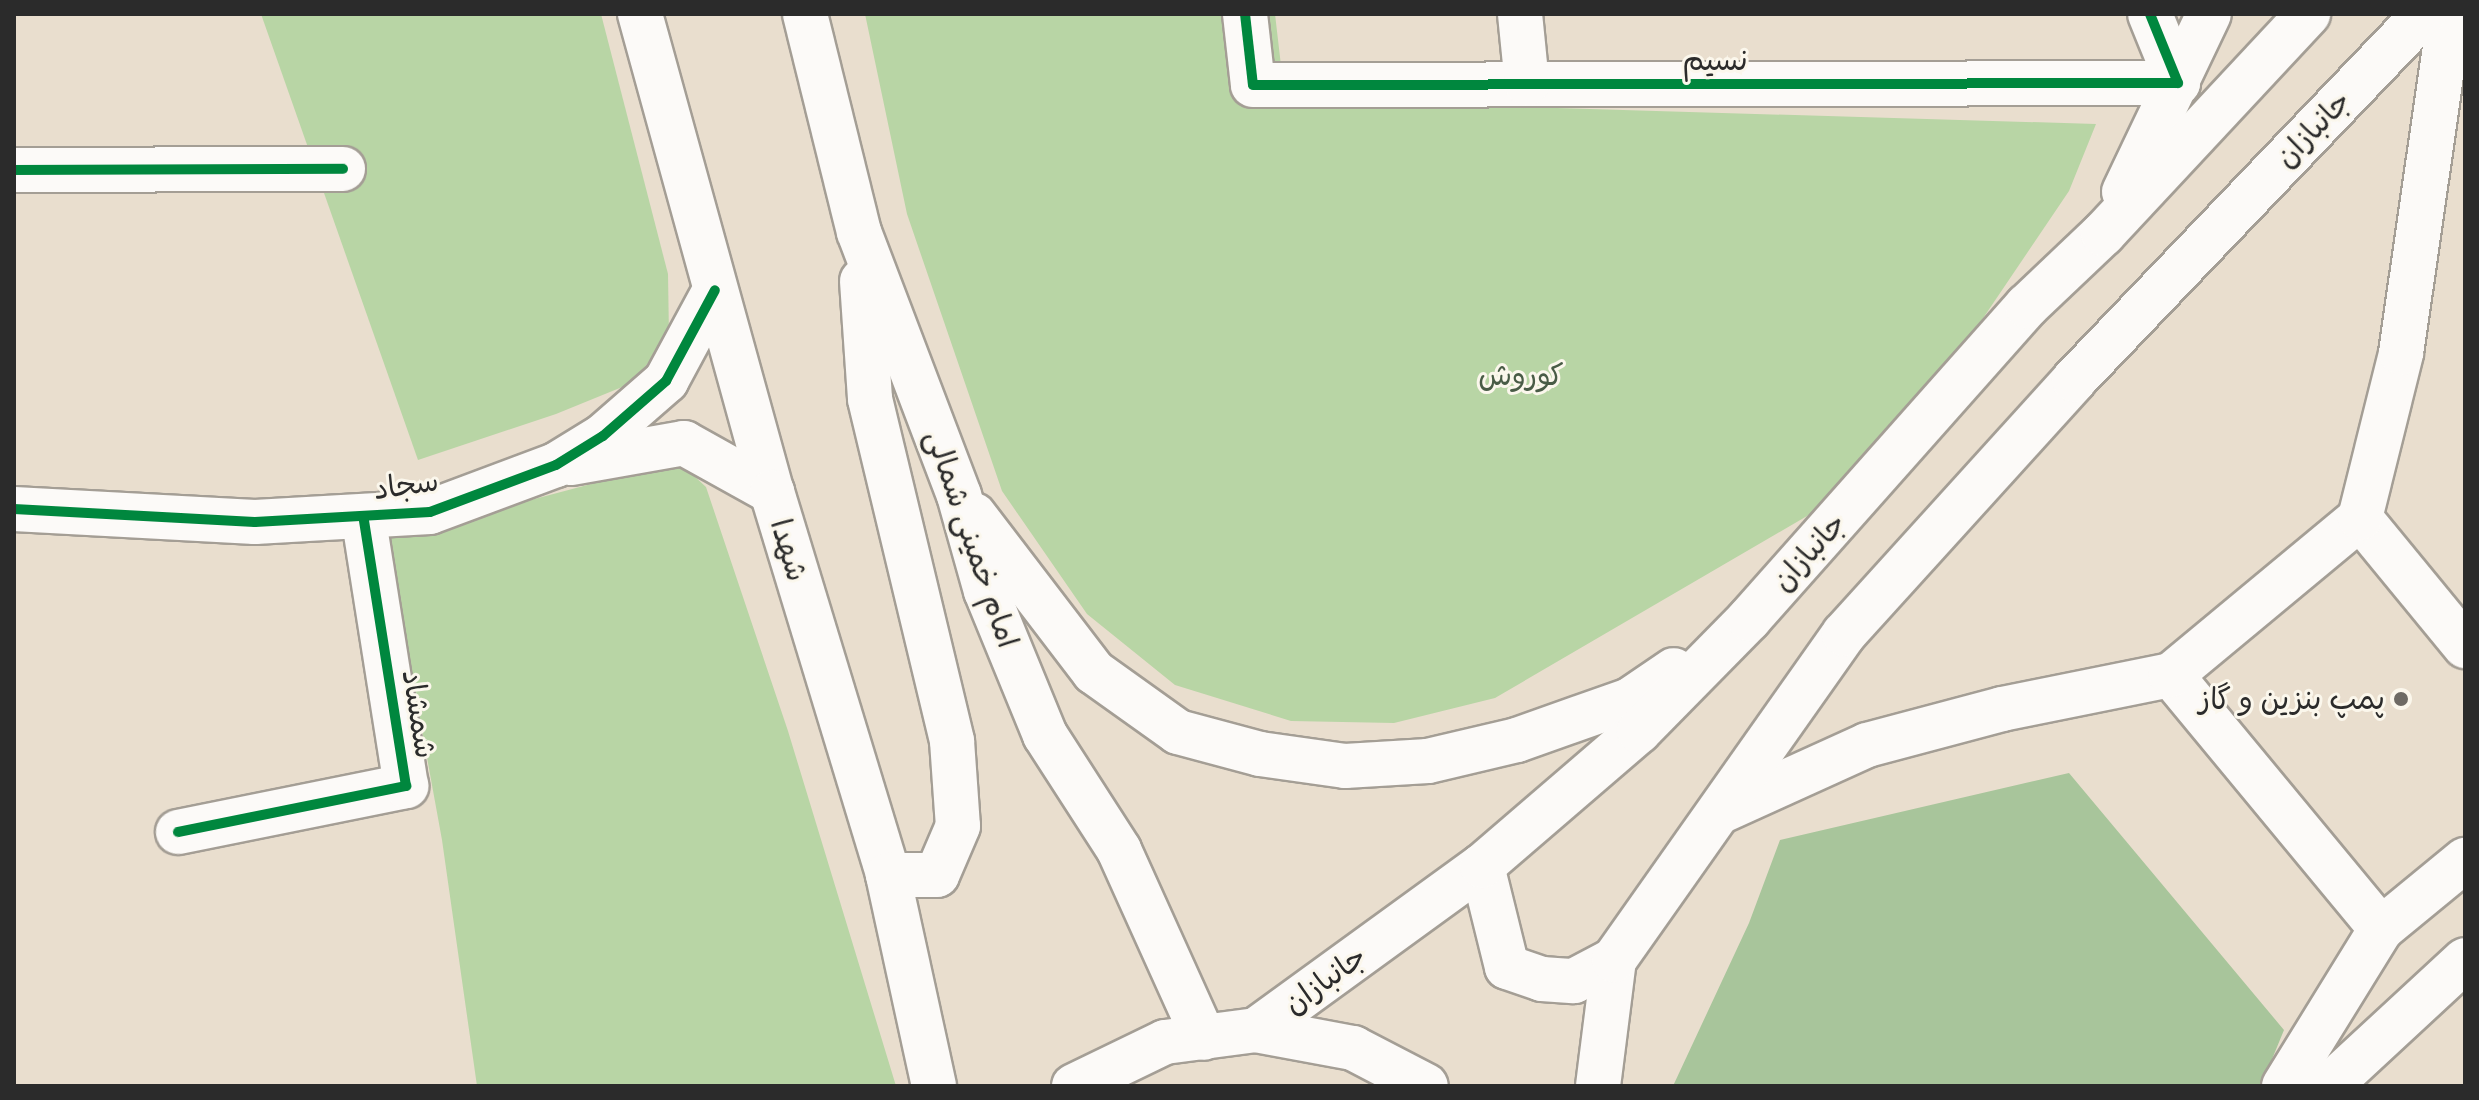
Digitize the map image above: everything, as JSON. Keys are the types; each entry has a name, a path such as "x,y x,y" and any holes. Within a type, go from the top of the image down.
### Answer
{"main road":[{"name":"شهدا","path":"640,14 772,492 888,875 934,1086"},
{"name":"امام خمینی شمالی","path":"805,14 859,232 959,495 986,591 1045,735 1119,850 1204,1038"},
{"name":"نسیم","path":"1245,14 1253,85 2178,83"},
{"path":"1520,14 1527,84"},
{"path":"2150,14 2178,83"},
{"path":"2103,234 2209,14"},
{"name":"جانبازان","path":"1256,1030 1482,866 1639,731 1749,619 2027,306 2103,234 2308,14"},
{"name":"جانبازان","path":"1598,1086 1614,960 1724,810 1844,634 2074,380 2424,14"},
{"path":"1724,810 1867,745 2002,709 2171,675 2360,518 2401,353 2450,14"},
{"path":"14,170 343,169"},
{"path":"859,232 870,399 952,741 958,826 937,875 888,875"},
{"name":"سجاد","path":"556,465 603,436 666,381 715,290"},
{"name":"سجاد","path":"14,509 255,522 430,512 556,465 684,443 772,492"},
{"path":"959,495 1094,672 1178,732 1260,754 1345,766 1428,761 1517,740 1630,700 1749,619"},
{"name":"شمشاد","path":"178,832 406,786 363,516"},
{"path":"2360,518 2465,646"},
{"path":"2171,675 2381,929"},
{"path":"2284,1086 2381,929 2465,860"},
{"path":"1482,866 1507,967 1542,979 1574,981 1614,960"},
{"path":"2329,1086 2465,960"},
{"path":"1074,1086 1165,1042 1256,1030 1353,1048 1426,1086"}],"green space":[{"path":"261,14 601,14 668,274 669,337 632,383 556,414 418,460"},
{"name":"کوروش","path":"865,14 1275,14 1285,100 2096,124 2069,191 1946,373 1819,509 1495,698 1394,723 1291,721 1175,685 1087,614 1002,491 907,214"},
{"path":"678,461 706,487 788,731 896,1086 477,1086 442,840 387,538"},
{"path":"2069,773 2284,1030 2261,1086 1673,1086 1749,923 1780,840"}],"cycle path":[{"path":"1245,14 1253,85 2178,83 2150,14"},
{"path":"14,170 343,169"},
{"path":"14,509 255,522 430,512 556,465 603,436 666,381 715,290"},
{"path":"178,832 406,786 363,516"}],"place":[{"name":"پمپ بنزین و گاز","path":"2401,699"}]}
